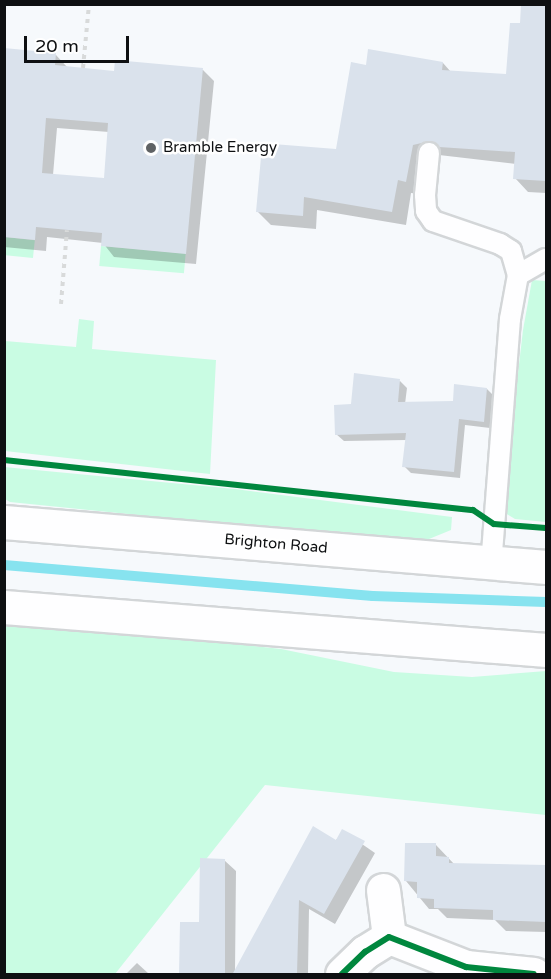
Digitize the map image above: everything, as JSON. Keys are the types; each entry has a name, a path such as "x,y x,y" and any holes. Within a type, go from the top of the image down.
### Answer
{"main road":[{"name":"Brighton Road","path":"4,522 490,565 546,567"},
{"path":"4,608 546,650"},
{"path":"383,890 389,937"},
{"path":"342,975 365,952 389,937"},
{"path":"389,937 466,967 534,975"}],"lane":[{"path":"429,153 425,195 426,211 433,220 500,244 511,251 518,275 510,319 490,565"},
{"path":"518,275 546,259"}],"path":[{"path":"83,68 89,4"},
{"path":"61,304 68,230"},
{"path":"4,460 473,510 494,524 546,528"}],"green space":[{"path":"5,237 35,240 33,258 4,255"},
{"path":"101,246 186,253 184,273 99,266"},
{"path":"532,280 546,281 546,522 515,519 502,511 523,330"},
{"path":"79,319 94,321 92,349 216,360 210,474 5,451 5,341 76,347"},
{"path":"4,467 235,489 452,517 451,530 429,539 404,542 10,502 5,499"},
{"path":"4,619 281,649 394,672 472,677 546,671 546,815 265,785 115,974 5,974"}],"building":[{"path":"521,4 546,4 546,181 513,179 515,152 439,147 430,141 413,145 406,182 398,180 392,212 304,197 303,216 256,212 261,157 272,158 273,144 336,149 351,62 366,65 368,49 443,62 442,70 506,74 510,23 520,23"},
{"name":"Bramble Energy","path":"4,48 56,53 55,65 114,71 115,60 203,68 186,254 101,246 102,233 36,227 35,240 4,237","holes":["46,118 108,123 104,178 42,173"]},
{"path":"354,373 400,379 398,402 453,401 454,384 487,388 484,422 459,419 454,472 402,467 406,433 335,435 334,405 351,404"},
{"path":"313,826 336,840 342,829 365,841 324,914 299,900 297,974 232,975"},
{"path":"405,843 436,843 436,856 449,857 449,863 546,865 546,922 493,920 493,910 434,908 434,899 417,898 417,882 404,881"},
{"path":"200,858 225,859 225,975 179,975 180,922 199,922"}],"waterway":[{"path":"4,565 373,596 546,602"}],"cycle path":[{"path":"4,460 473,510 494,524 546,528"},
{"path":"342,974 365,952 389,937 466,967 534,974"}],"place":[{"name":"Bramble Energy","path":"151,148"}]}
